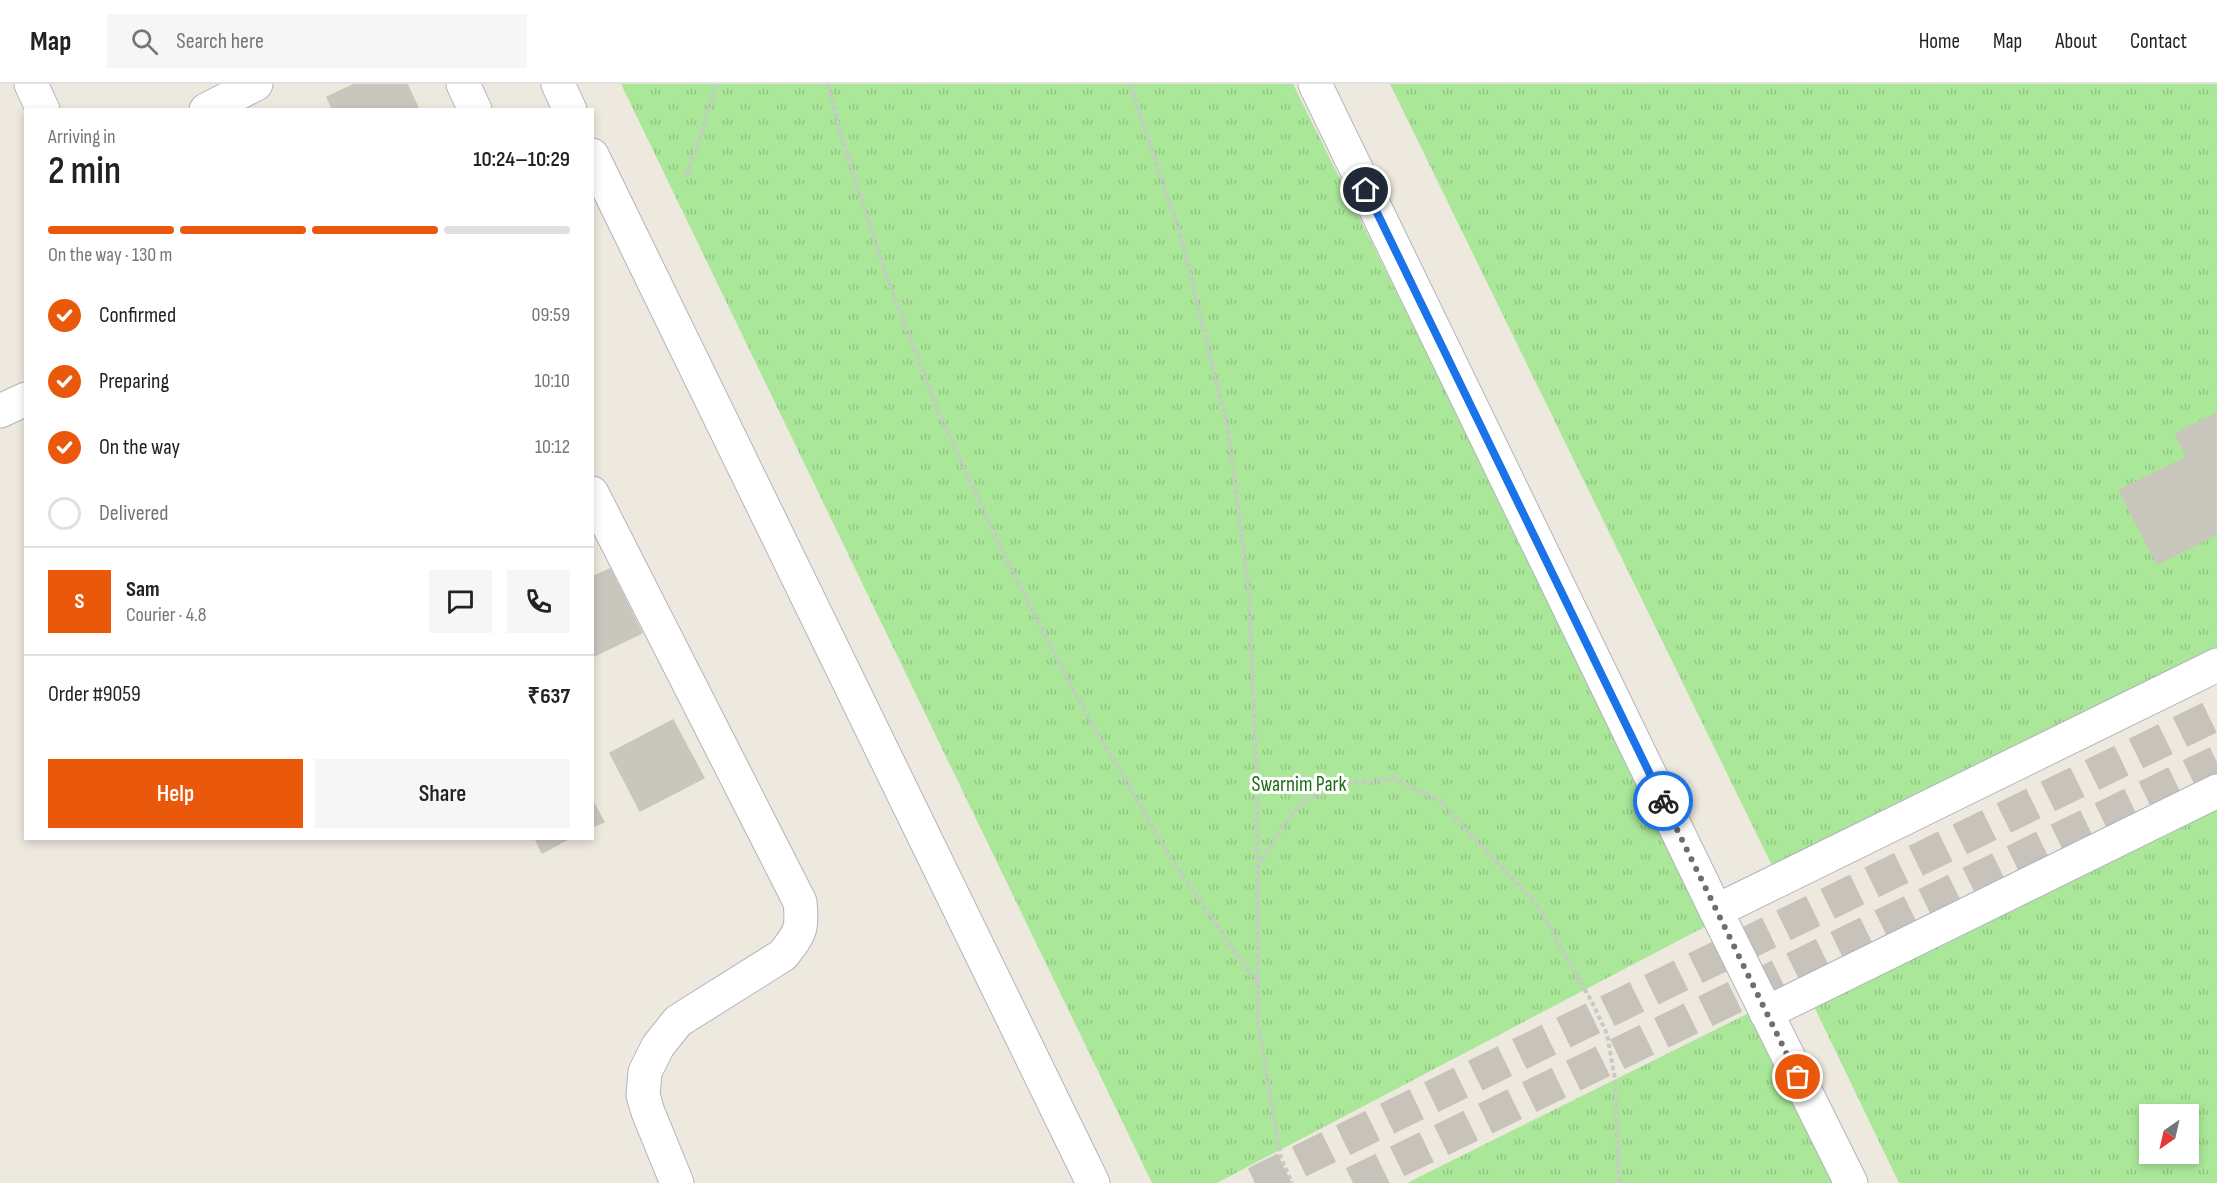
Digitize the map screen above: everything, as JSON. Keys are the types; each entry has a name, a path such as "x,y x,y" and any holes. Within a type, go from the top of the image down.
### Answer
{"street":[{"path":"31,84 42,108"},
{"path":"210,108 256,84"},
{"path":"463,84 474,108"},
{"path":"558,84 569,108"},
{"path":"1315,84 1716,911 1851,1183"},
{"path":"594,159 1093,1183"},
{"path":"0,411 24,400"},
{"path":"594,502 604,544 800,902 802,924 795,939 783,955 678,1021 658,1046 645,1072 643,1095 676,1183"},
{"path":"1716,911 2217,664"},
{"path":"1766,1013 2217,791"}],"path":[{"path":"687,176 717,84"},
{"path":"828,84 840,132 893,294 938,411 1002,551 1077,697 1168,854 1258,985"},
{"path":"1130,84 1180,233 1228,429 1249,595 1257,788 1258,1024 1281,1158 1292,1183"},
{"path":"1257,867 1283,827 1304,801 1349,783 1395,779 1439,800 1537,905 1592,1002 1607,1034 1615,1079 1619,1183"}],"green space":[{"name":"Swarnim Park","path":"621,84 1293,84 1710,924 1217,1183 1152,1183"},
{"path":"1390,84 2217,84 2217,676 1780,882"},
{"path":"2217,788 2217,1183 1899,1183 1809,996"},
{"path":"1755,1010 1839,1183 1407,1183"}],"building":[{"path":"355,84 407,84 418,108 332,108 327,97"},
{"path":"2217,413 2217,534 2157,564 2119,490 2187,457 2175,434"},
{"path":"610,569 642,633 594,656 594,576"},
{"path":"673,720 704,778 640,811 610,753"},
{"path":"594,804 604,822 594,826"},
{"path":"536,840 566,840 542,853"}],"tunnel":[{"path":"1255,1183 2217,714"},
{"path":"1353,1183 2217,762"}],"way so far":[{"path":"1663,801 1798,1077"}],"route":[{"path":"1366,190 1663,801"}]}
